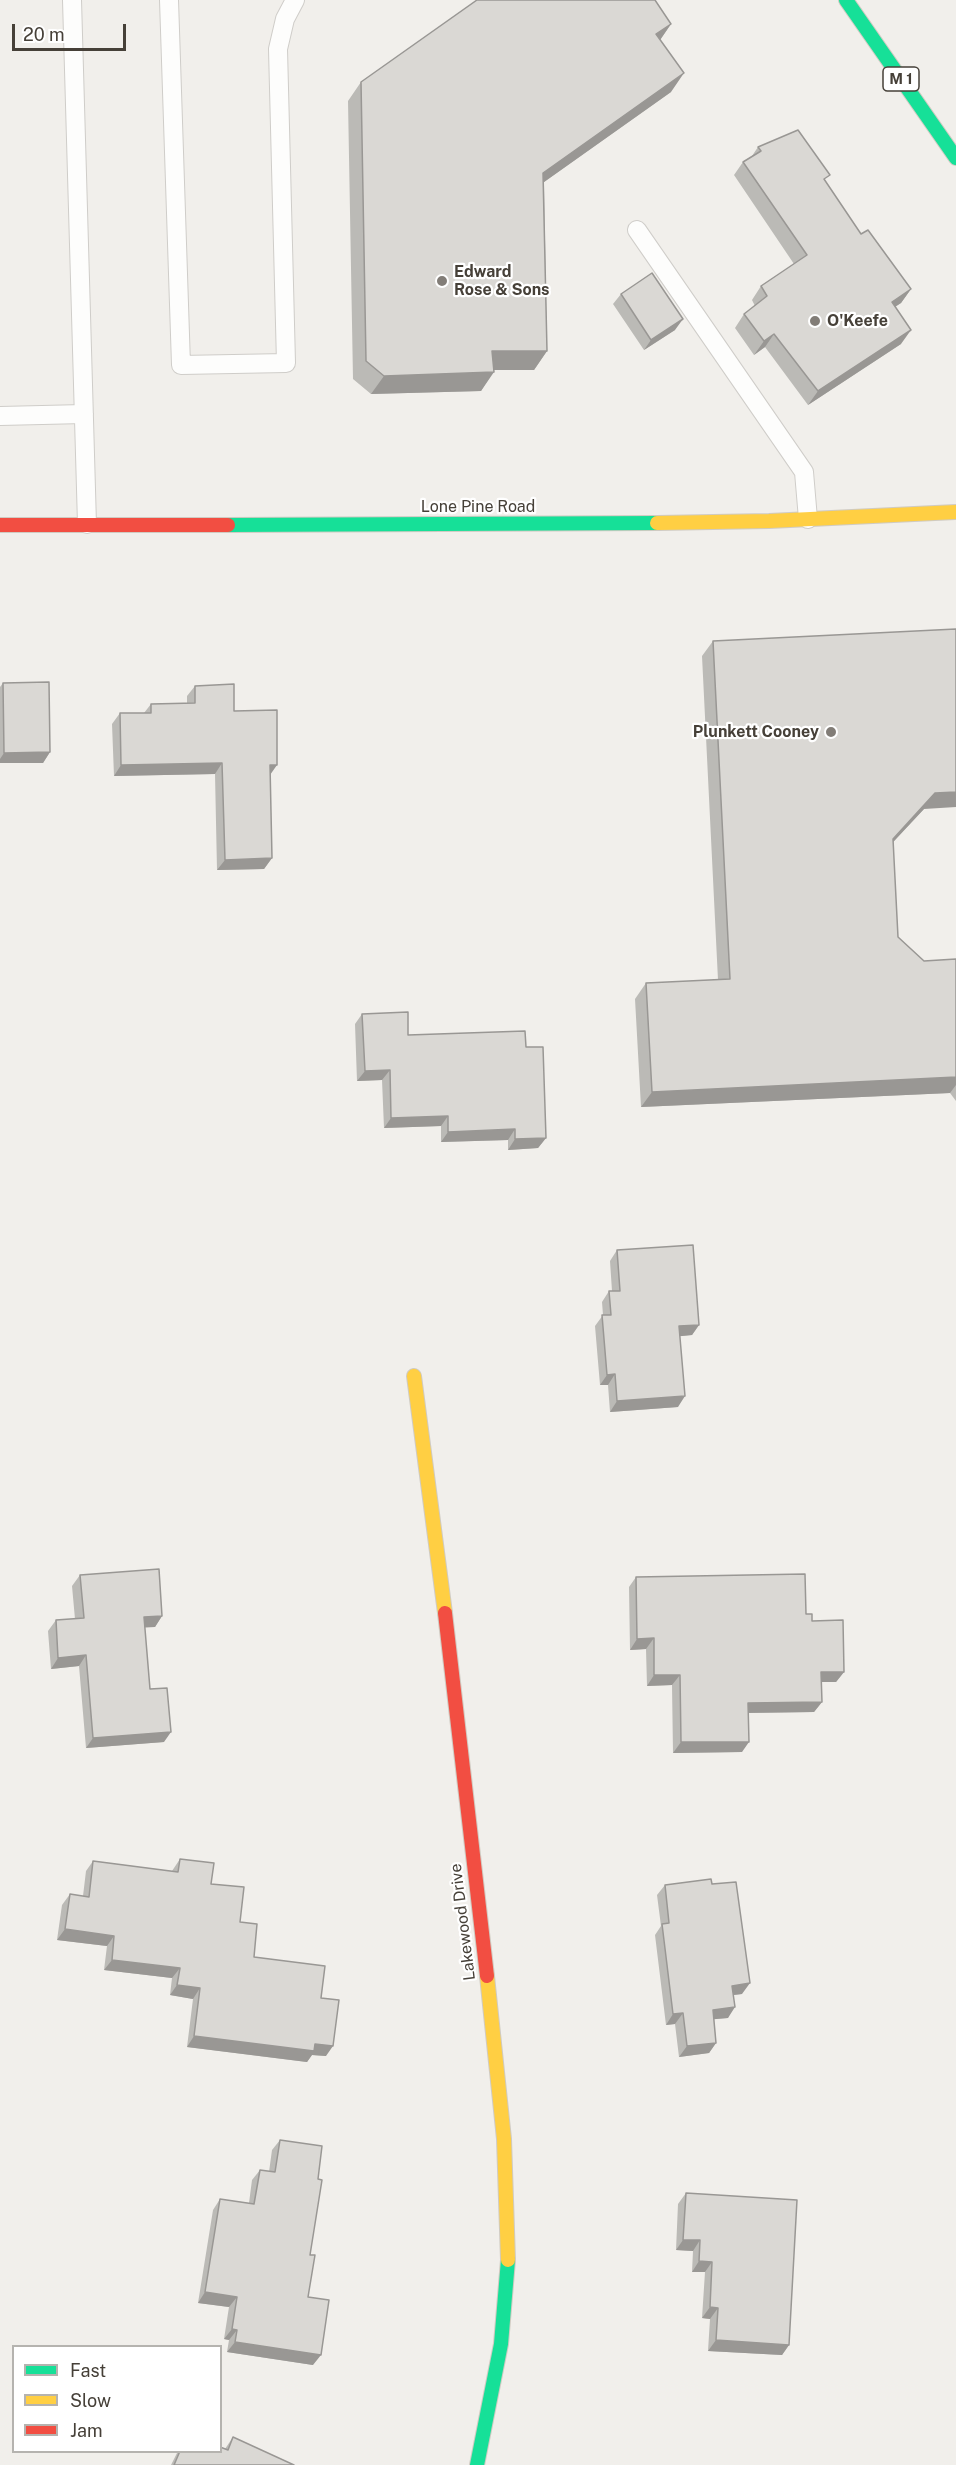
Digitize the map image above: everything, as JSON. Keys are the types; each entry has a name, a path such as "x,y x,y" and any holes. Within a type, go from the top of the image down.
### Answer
{"street":[{"name":"M 1","path":"846,0 956,158"},
{"name":"Lone Pine Road","path":"0,525 610,524 808,519 956,512"},
{"name":"Lakewood Drive","path":"414,1376 434,1519 507,2167 506,2303 499,2358 477,2465"}],"lane":[{"path":"72,0 87,524"},
{"path":"170,0 181,365 286,363 278,49 285,19 295,0"},
{"path":"637,230 804,472 808,519"},
{"path":"0,416 84,414"}],"building":[{"name":"Edward Rose & Sons","path":"477,0 655,0 671,24 656,34 684,73 543,173 547,351 492,351 494,372 384,376 366,361 361,82"},
{"path":"798,130 830,175 824,179 861,234 868,230 911,289 892,302 911,330 818,391 774,334 764,341 744,314 767,296 761,286 807,255 743,162 761,151 758,147"},
{"path":"652,273 683,319 651,340 621,294"},
{"name":"Plunkett Cooney","path":"956,629 956,792 935,793 893,839 898,937 924,961 956,959 956,1077 652,1092 646,983 730,979 713,641"},
{"path":"49,682 50,752 4,753 3,683"},
{"path":"234,684 234,711 277,710 277,765 270,765 272,858 225,860 222,763 121,765 120,713 151,713 151,704 195,703 195,686"},
{"path":"408,1012 408,1035 525,1031 526,1047 543,1047 546,1138 515,1139 515,1129 448,1132 448,1116 391,1118 390,1070 365,1071 362,1014"},
{"path":"693,1245 699,1325 679,1326 685,1396 617,1401 615,1374 607,1375 602,1315 611,1315 609,1291 620,1291 617,1250"},
{"path":"159,1569 162,1616 144,1617 150,1689 167,1688 171,1732 93,1738 86,1655 58,1658 56,1620 84,1618 80,1575"},
{"path":"805,1574 806,1614 812,1614 812,1621 843,1620 844,1672 821,1672 822,1702 748,1703 749,1742 681,1742 680,1675 654,1675 654,1638 637,1639 636,1577"},
{"path":"180,1859 214,1863 211,1884 244,1887 240,1922 257,1924 254,1957 325,1966 321,1998 339,2000 333,2046 315,2044 314,2051 194,2036 200,1988 177,1985 180,1968 112,1960 114,1936 65,1929 70,1894 89,1897 93,1861 178,1872"},
{"path":"711,1879 712,1884 736,1882 750,1983 732,1986 735,2007 713,2010 716,2043 687,2046 683,2013 673,2014 662,1924 669,1923 665,1885"},
{"path":"280,2140 322,2146 318,2179 322,2180 310,2255 315,2255 308,2297 329,2300 321,2355 235,2342 237,2330 232,2329 237,2297 205,2292 220,2199 254,2204 260,2170 275,2172"},
{"path":"686,2193 797,2200 789,2345 716,2340 718,2308 710,2307 712,2262 699,2261 700,2240 683,2240"},
{"path":"233,2437 294,2465 174,2465 179,2453 222,2453 222,2448 228,2450"}],"traffic: fast":[{"path":"846,0 956,158"},
{"path":"228,525 657,523"},
{"path":"477,2465 501,2344 508,2260"}],"traffic: slow":[{"path":"657,523 769,521 956,512"},
{"path":"414,1376 445,1613"},
{"path":"487,1976 504,2139 508,2260"}],"traffic: jam":[{"path":"0,525 228,525"},
{"path":"445,1613 487,1976"}],"place":[{"name":"Edward Rose & Sons","path":"442,281"},
{"name":"O'Keefe","path":"815,321"},
{"name":"Plunkett Cooney","path":"831,732"}]}
